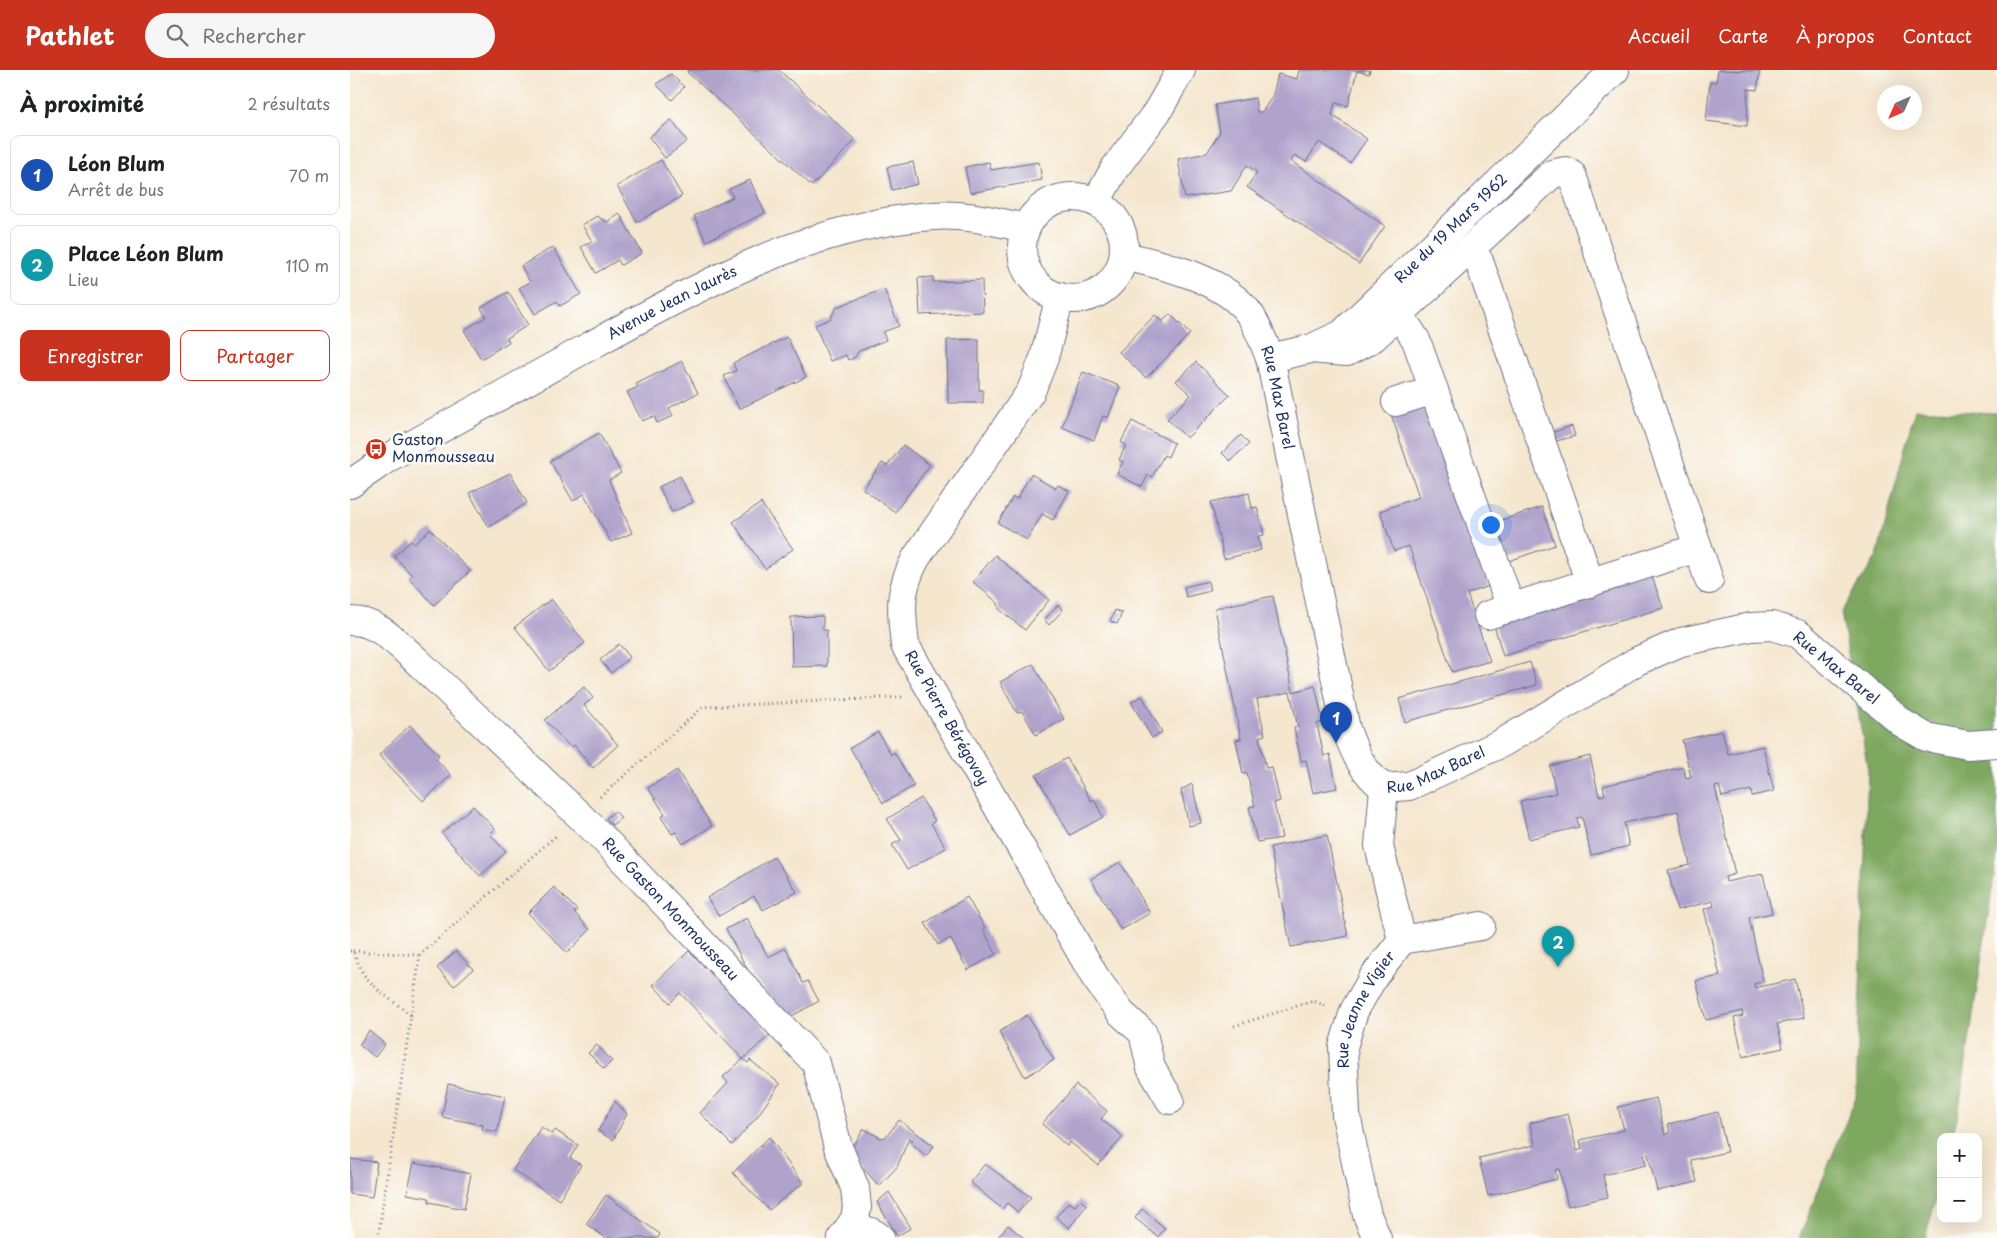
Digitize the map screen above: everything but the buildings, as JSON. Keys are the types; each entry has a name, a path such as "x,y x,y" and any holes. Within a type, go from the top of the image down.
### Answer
{"street":[{"path":"1096,202 1115,168 1157,112 1180,70"},
{"name":"Rue du 19 Mars 1962","path":"1270,358 1310,350 1342,334 1615,70"},
{"path":"1310,350 1347,352 1373,338 1552,174 1566,171 1572,176 1709,580"},
{"path":"1073,196 1096,202 1107,209 1121,230 1124,256 1116,276 1101,291 1081,298 1060,297 1044,290 1032,278 1024,262 1022,245 1026,228 1040,209 1050,202 1073,196"},
{"name":"Avenue Jean Jaurès","path":"350,484 388,458 665,304 739,268 793,246 891,220 935,215 975,218 1026,228"},
{"path":"1468,250 1479,262 1590,583"},
{"name":"Rue Max Barel","path":"1124,256 1183,272 1210,283 1231,296 1250,314 1261,333 1270,358 1346,729 1358,761 1370,778 1384,788 1409,786 1502,743 1637,661 1672,646 1751,627 1772,626 1786,628 1798,634 1902,723 1926,737 1968,745 1997,743"},
{"name":"Rue Pierre Bérégovoy","path":"1060,297 1044,358 1031,391 916,558 906,576 901,600 905,645 1095,977 1121,1013 1143,1032 1151,1068 1170,1100"},
{"path":"1398,314 1416,340 1434,390 1499,612 1698,548"},
{"path":"1396,402 1434,390"},
{"name":"Rue Gaston Monmousseau","path":"350,621 359,621 388,634 579,815 801,1045 816,1063 838,1147 855,1188 857,1207 855,1219 843,1237"},
{"name":"Rue Jeanne Vigier","path":"1377,1238 1368,1215 1346,1115 1343,1048 1353,1016 1374,976 1402,940 1379,846 1384,788"},
{"path":"1402,940 1481,926"},
{"name":"Rue Gaston Monmousseau","path":"843,1237 857,1230 866,1230 880,1238"}],"path":[{"path":"378,1238 420,955 703,707 908,697 929,687"},
{"path":"351,951 420,955"},
{"path":"351,951 363,974 378,990 412,1016"},
{"path":"1234,1026 1313,1001 1353,1016"}],"green space":[{"path":"1915,409 1997,413 1997,856 1958,1115 1953,1133 1937,1133 1937,1194 1925,1238 1799,1238 1856,1097 1868,770 1841,612 1877,556"}],"place":[{"name":"Gaston Monmousseau","path":"376,449"},
{"name":"Léon Blum","path":"1336,743"},
{"name":"Place Léon Blum","path":"1558,967"}]}
